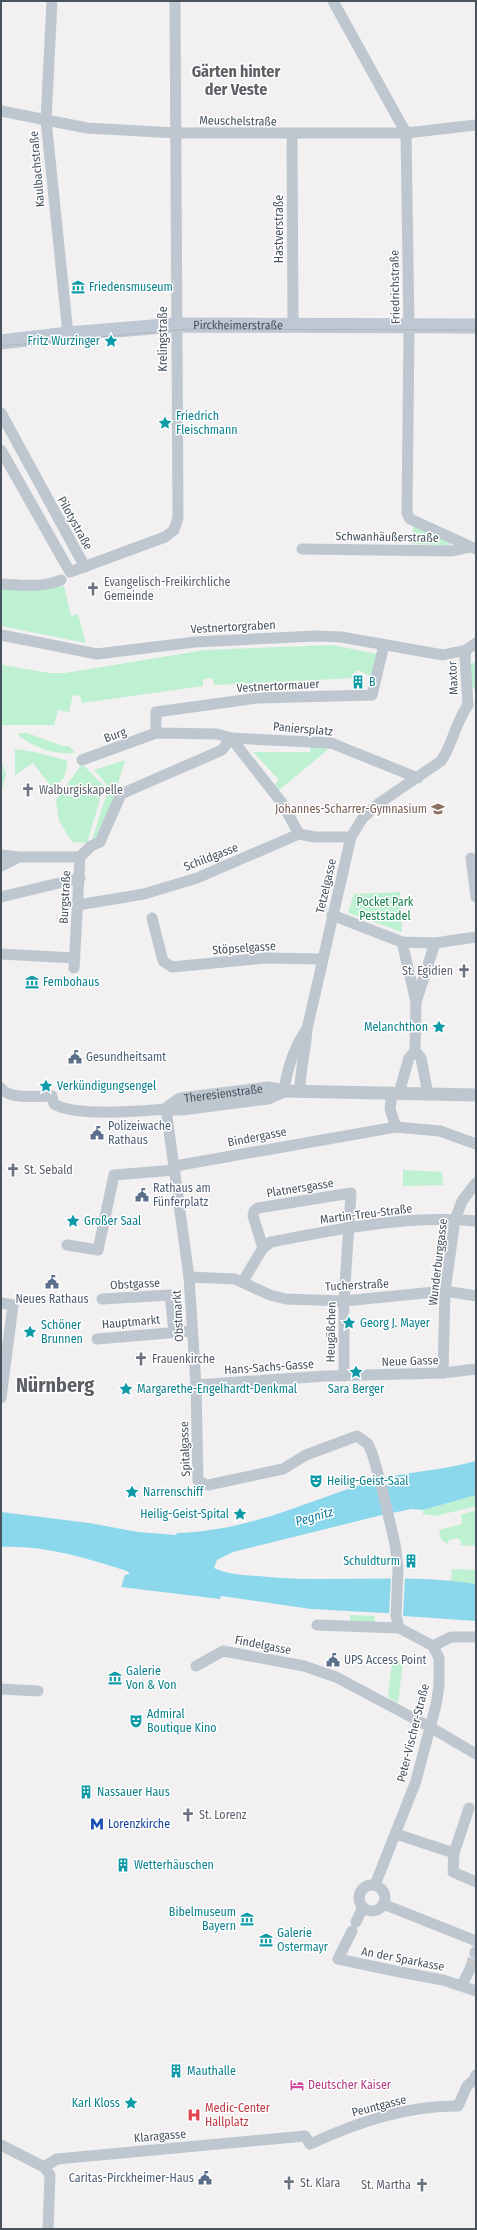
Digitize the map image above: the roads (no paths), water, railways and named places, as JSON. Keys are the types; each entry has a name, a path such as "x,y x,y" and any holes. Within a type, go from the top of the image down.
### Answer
{"main road":[{"name":"Pirckheimerstraße","path":"1,342 68,334 176,325 293,324 476,326"}],"street":[{"name":"Kaulbachstraße","path":"52,1 46,120 53,203 68,334"},
{"name":"Krelingstraße","path":"85,567 169,535 177,524 177,133 174,1"},
{"name":"Friedrichstraße","path":"333,1 406,133 409,325 407,513 410,519 473,548"},
{"name":"Meuschelstraße","path":"1,111 87,128 177,133 292,135 406,133 476,125"},
{"name":"Hastverstraße","path":"292,135 293,324"},
{"name":"Pilotystraße","path":"1,450 70,572 85,567 2,416"},
{"name":"Schwanhäußerstraße","path":"302,549 451,551 473,548"},
{"path":"1,584 38,584 53,583 61,580"},
{"name":"Vestnertorgraben","path":"1,635 96,654 195,642 315,636 342,637 443,655 466,650"},
{"path":"466,650 476,643"},
{"name":"Vestnertormauer","path":"156,733 156,712 258,698 372,695 384,645"},
{"name":"Maxtor","path":"466,650 465,657 472,703"},
{"path":"418,778 441,761 447,753 458,721 472,703"},
{"name":"Paniersplatz","path":"156,733 217,734 231,738 332,743 418,778"},
{"name":"Burg","path":"82,760 156,733"},
{"path":"231,738 282,803 299,834 315,837 351,837"},
{"name":"Burgstraße","path":"1,954 74,963 80,857 91,846 100,842 121,794 222,750 231,738"},
{"name":"Tetzelgasse","path":"300,1090 300,1075 306,1045 307,1029 351,837 362,819 378,804 418,778"},
{"name":"Schildgasse","path":"78,905 144,894 197,878 299,834"},
{"path":"1,855 19,857 80,857"},
{"path":"1,866 19,857"},
{"path":"471,858 476,897"},
{"path":"1,897 80,878"},
{"path":"332,915 402,942 435,943 476,937"},
{"name":"Stöpselgasse","path":"152,918 164,961 168,966 177,968 219,961 265,958 323,959"},
{"path":"402,942 416,1002 415,1051 421,1058 428,1094"},
{"path":"416,1002 435,943"},
{"name":"Tetzelgasse","path":"284,1091 287,1075 299,1041 307,1029"},
{"path":"396,1127 390,1110 408,1058 415,1051"},
{"name":"Theresienstraße","path":"166,1109 180,1098 201,1101 268,1088 284,1091 322,1090 476,1095"},
{"path":"3,1090 13,1095 53,1100 61,1108 74,1111 137,1111 166,1109"},
{"name":"Obstmarkt","path":"166,1109 189,1277 196,1381"},
{"name":"Bindergasse","path":"67,1245 98,1250 114,1175 175,1168 343,1135 396,1127 440,1131 476,1144"},
{"name":"Wunderburggasse","path":"443,1373 445,1291 455,1220 462,1201 476,1183"},
{"name":"Platnersgasse","path":"263,1248 253,1216 254,1211 258,1208 351,1193"},
{"name":"Heugäßchen","path":"344,1376 344,1301 350,1227 351,1193"},
{"name":"Martin-Treu-Straße","path":"263,1248 271,1242 350,1227 417,1220 476,1221"},
{"path":"243,1281 263,1248"},
{"name":"Obstmarkt","path":"189,1277 235,1279 243,1281"},
{"name":"Tucherstraße","path":"243,1281 270,1295 286,1299 344,1301 445,1291 476,1296"},
{"name":"Obstmarkt","path":"170,1295 174,1332"},
{"name":"Obstgasse","path":"102,1298 170,1295"},
{"path":"1,1304 13,1305 1,1398"},
{"name":"Hauptmarkt","path":"96,1339 192,1331"},
{"name":"Neue Gasse","path":"344,1376 443,1373 476,1369"},
{"name":"Hans-Sachs-Gasse","path":"196,1381 344,1376"},
{"name":"Spitalgasse","path":"196,1381 198,1481 208,1486 283,1469 306,1455 357,1436 368,1444 377,1467 389,1514 397,1555 398,1576 396,1616 399,1628"},
{"path":"317,1625 399,1628 433,1646 451,1637 476,1637"},
{"name":"Peter-Vischer-Straße","path":"375,1885 386,1861 416,1781 430,1727 439,1686 439,1658 433,1646"},
{"name":"Findelgasse","path":"196,1666 223,1651 304,1666 336,1677 430,1727 476,1754"},
{"path":"1,1689 38,1691"},
{"path":"469,1808 454,1853 453,1872 476,1882"},
{"path":"396,1834 454,1853"},
{"path":"375,1885 384,1893 383,1904 374,1911 363,1907 359,1900 360,1893 365,1887 375,1885"},
{"path":"383,1904 476,1941"},
{"name":"An der Sparkasse","path":"363,1907 338,1959 462,1985 476,1991"},
{"path":"462,1985 470,1969"},
{"name":"Peuntgasse","path":"307,2140 372,2118 429,2107 458,2106 467,2086 474,2080 476,2075"},
{"name":"Klaragasse","path":"47,2171 57,2159 307,2140"},
{"path":"1,2145 47,2171 48,2229"}],"water":[{"name":"Pegnitz","path":"476,1461 476,1495 423,1510 412,1509 382,1515 233,1552 217,1560 214,1568 234,1574 294,1579 424,1579 476,1584 476,1621 403,1616 403,1614 311,1609 221,1596 220,1599 121,1587 125,1575 130,1574 127,1571 65,1553 33,1548 1,1547 1,1512 89,1523 138,1532 176,1535 177,1533 203,1531 252,1522 382,1478"}],"tunnel":[{"path":"470,1969 475,1953"}],"tram line":[{"path":"1,346 188,329 476,330"}],"place":[{"name":"Friedensmuseum","path":"78,287"},
{"name":"Fritz Wurzinger","path":"111,341"},
{"name":"Friedrich Fleischmann","path":"165,423"},
{"name":"Evangelisch-Freikirchliche Gemeinde","path":"93,589"},
{"name":"B","path":"358,682"},
{"name":"Walburgiskapelle","path":"28,790"},
{"name":"Johannes-Scharrer-Gymnasium","path":"438,809"},
{"name":"St. Egidien","path":"464,971"},
{"name":"Fembohaus","path":"32,982"},
{"name":"Melanchthon","path":"439,1027"},
{"name":"Gesundheitsamt","path":"75,1057"},
{"name":"Verkündigungsengel","path":"46,1086"},
{"name":"Polizeiwache Rathaus","path":"97,1133"},
{"name":"St. Sebald","path":"13,1170"},
{"name":"Rathaus am Fünferplatz","path":"142,1195"},
{"name":"Großer Saal","path":"73,1221"},
{"name":"Neues Rathaus","path":"52,1282"},
{"name":"Georg J. Mayer","path":"349,1323"},
{"name":"Schöner Brunnen","path":"30,1332"},
{"name":"Frauenkirche","path":"141,1359"},
{"name":"Sara Berger","path":"356,1372"},
{"name":"Margarethe-Engelhardt-Denkmal","path":"126,1389"},
{"name":"Heilig-Geist-Saal","path":"316,1481"},
{"name":"Narrenschiff","path":"132,1492"},
{"name":"Heilig-Geist-Spital","path":"240,1514"},
{"name":"Schuldturm","path":"411,1561"},
{"name":"UPS Access Point","path":"333,1660"},
{"name":"Galerie Von & Von","path":"115,1678"},
{"name":"Admiral Boutique Kino","path":"136,1721"},
{"name":"Nassauer Haus","path":"86,1792"},
{"name":"St. Lorenz","path":"188,1815"},
{"name":"Lorenzkirche","path":"97,1824"},
{"name":"Wetterhäuschen","path":"123,1865"},
{"name":"Bibelmuseum Bayern","path":"247,1919"},
{"name":"Galerie Ostermayr","path":"266,1940"},
{"name":"Mauthalle","path":"176,2071"},
{"name":"Deutscher Kaiser","path":"297,2085"},
{"name":"Karl Kloss","path":"131,2103"},
{"name":"Medic-Center Hallplatz","path":"194,2115"},
{"name":"Caritas-Pirckheimer-Haus","path":"205,2178"},
{"name":"St. Klara","path":"289,2183"},
{"name":"St. Martha","path":"422,2185"}],"district":[{"name":"Gärten hinter der Veste","path":"236,80"},
{"name":"Nürnberg","path":"55,1385"}],"park label":[{"name":"Pocket Park Peststadel","path":"385,909"}]}
